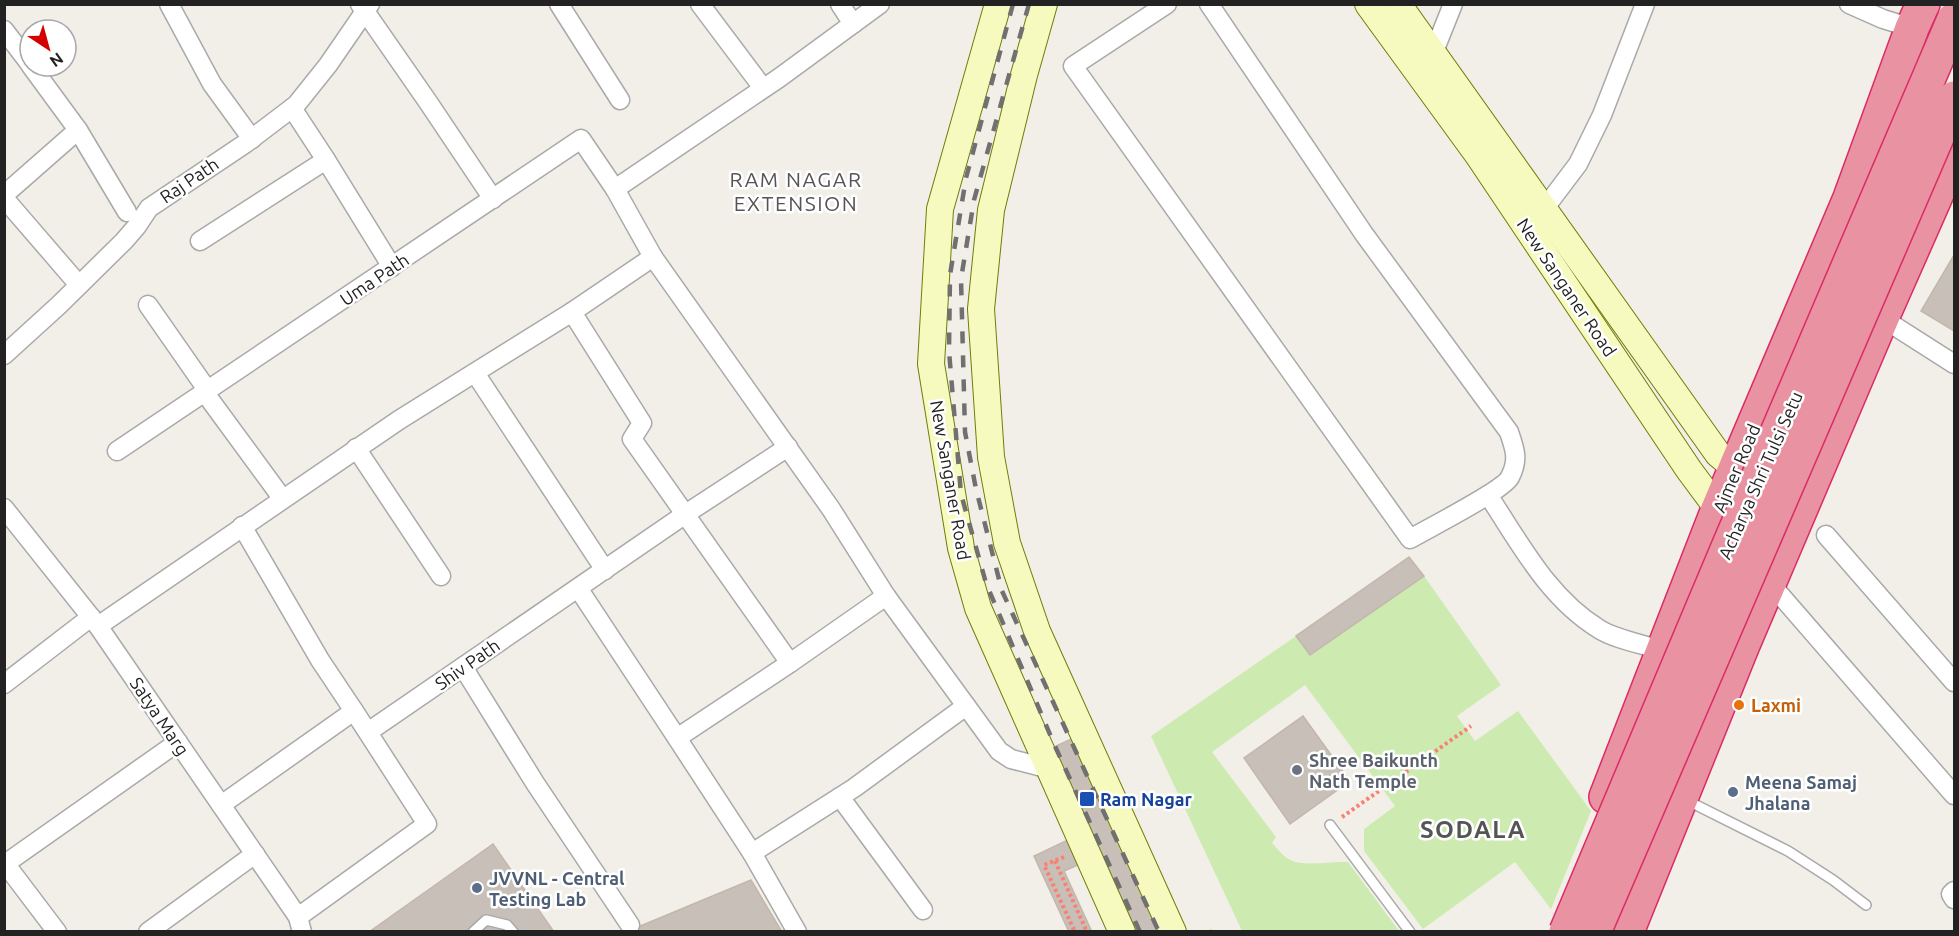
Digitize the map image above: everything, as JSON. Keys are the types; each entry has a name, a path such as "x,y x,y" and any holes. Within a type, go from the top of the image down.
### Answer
{"highway":[{"name":"Ajmer Road","path":"1549,932 1574,877 1718,509 1850,198 1918,16"},
{"name":"Acharya Shri Tulsi Setu","path":"1566,932 1954,19"},
{"name":"Acharya Shri Tulsi Setu","path":"1594,932 1954,98"},
{"path":"1627,932 1782,551 1882,318 1938,203 1954,155"}],"main road":[{"name":"New Sanganer Road","path":"998,4 940,209 931,364 961,548 978,608 1122,932"},
{"path":"1044,4 991,210 981,309 991,457 1007,543 1037,631 1173,932"},
{"name":"New Sanganer Road","path":"1368,4 1478,155 1689,470 1718,509 1782,551"},
{"name":"New Sanganer Road","path":"1398,4 1718,454 1736,469 1802,506"}],"street":[{"path":"170,4 212,84 252,139"},
{"path":"559,4 620,100"},
{"path":"700,4 763,88"},
{"path":"840,4 853,24"},
{"path":"880,4 763,88 615,189 653,257 831,509 886,596 1003,756 1050,769"},
{"path":"1167,4 1073,66 1410,539 1488,495 1510,479 1517,455 1509,432 1364,234 1209,4"},
{"path":"1433,54 1453,4"},
{"path":"1544,209 1578,164 1602,115 1646,4"},
{"path":"1849,4 1883,19 1918,16"},
{"path":"365,7 493,199"},
{"name":"Raj Path","path":"4,355 124,241 149,208 252,139 292,108 328,65 365,7"},
{"path":"4,30 18,48"},
{"path":"40,78 78,130 127,212"},
{"path":"292,108 327,160 392,267"},
{"path":"78,130 4,197 79,285"},
{"name":"Uma Path","path":"117,451 581,139 615,189"},
{"path":"201,241 327,160"},
{"path":"4,684 94,621 242,526 356,448 572,312 653,257"},
{"path":"147,305 282,498"},
{"path":"572,312 642,423 633,439 684,515 790,663"},
{"path":"1882,318 1954,364"},
{"path":"475,373 605,570"},
{"name":"Shiv Path","path":"368,732 684,515 788,447"},
{"path":"356,448 441,576"},
{"path":"1488,495 1544,579 1570,608 1600,631 1664,651"},
{"name":"Satya Marg","path":"4,508 11,527 94,621 255,854 300,924"},
{"path":"242,526 320,660 427,824 300,924"},
{"path":"1826,535 1954,682"},
{"path":"1769,582 1954,795"},
{"path":"578,588 752,853 797,932"},
{"path":"677,738 886,596"},
{"path":"463,667 630,925"},
{"path":"752,853 840,797 966,706"},
{"path":"221,805 354,711"},
{"path":"57,932 5,863 178,742"},
{"path":"840,797 923,910"},
{"path":"148,932 255,854"},
{"path":"1954,891 1951,894 1954,899"}],"lane":[{"path":"1681,798 1788,851 1866,905"},
{"path":"1330,825 1410,932"},
{"path":"473,932 486,920 507,925 513,932"}],"path":[{"path":"1330,825 1471,726"},
{"path":"1070,855 1044,865 1075,932"},
{"path":"1055,861 1087,932"}],"green space":[{"path":"1424,576 1501,685 1457,716 1475,741 1518,711 1591,811 1551,909 1515,862 1423,929 1364,851 1364,829 1395,806 1305,685 1212,752 1276,837 1272,843 1283,855 1290,860 1303,863 1348,862 1399,931 1242,931 1151,736 1296,636 1311,655"}],"building":[{"path":"1954,255 1954,331 1921,311"},
{"path":"1409,557 1424,576 1310,655 1296,636"},
{"name":"Shree Baikunth Nath Temple","path":"1303,716 1350,781 1290,824 1244,758"},
{"name":"Ram Nagar","path":"1093,729 1186,932 1111,932 1080,864 1064,871 1092,932 1069,932 1034,856 1068,840 1030,758"},
{"name":"JVVNL - Central Testing Lab","path":"493,844 554,932 369,932"},
{"name":"JVVNL - Central Testing Lab","path":"751,880 782,932 626,932"}],"railway":[{"path":"1013,4 966,178 950,275 949,351 961,494 986,583 1054,744 1140,932"},
{"path":"1029,4 974,200 961,279 965,432 976,489 1002,591 1159,932"}],"place":[{"name":"Laxmi","path":"1739,705"},
{"name":"Shree Baikunth Nath Temple","path":"1297,770"},
{"name":"Meena Samaj Jhalana","path":"1733,792"},
{"name":"Ram Nagar","path":"1087,799"},
{"name":"JVVNL - Central Testing Lab","path":"477,888"}],"district":[{"name":"RAM NAGAR EXTENSION","path":"796,191"},
{"name":"SODALA","path":"1473,829"}]}
